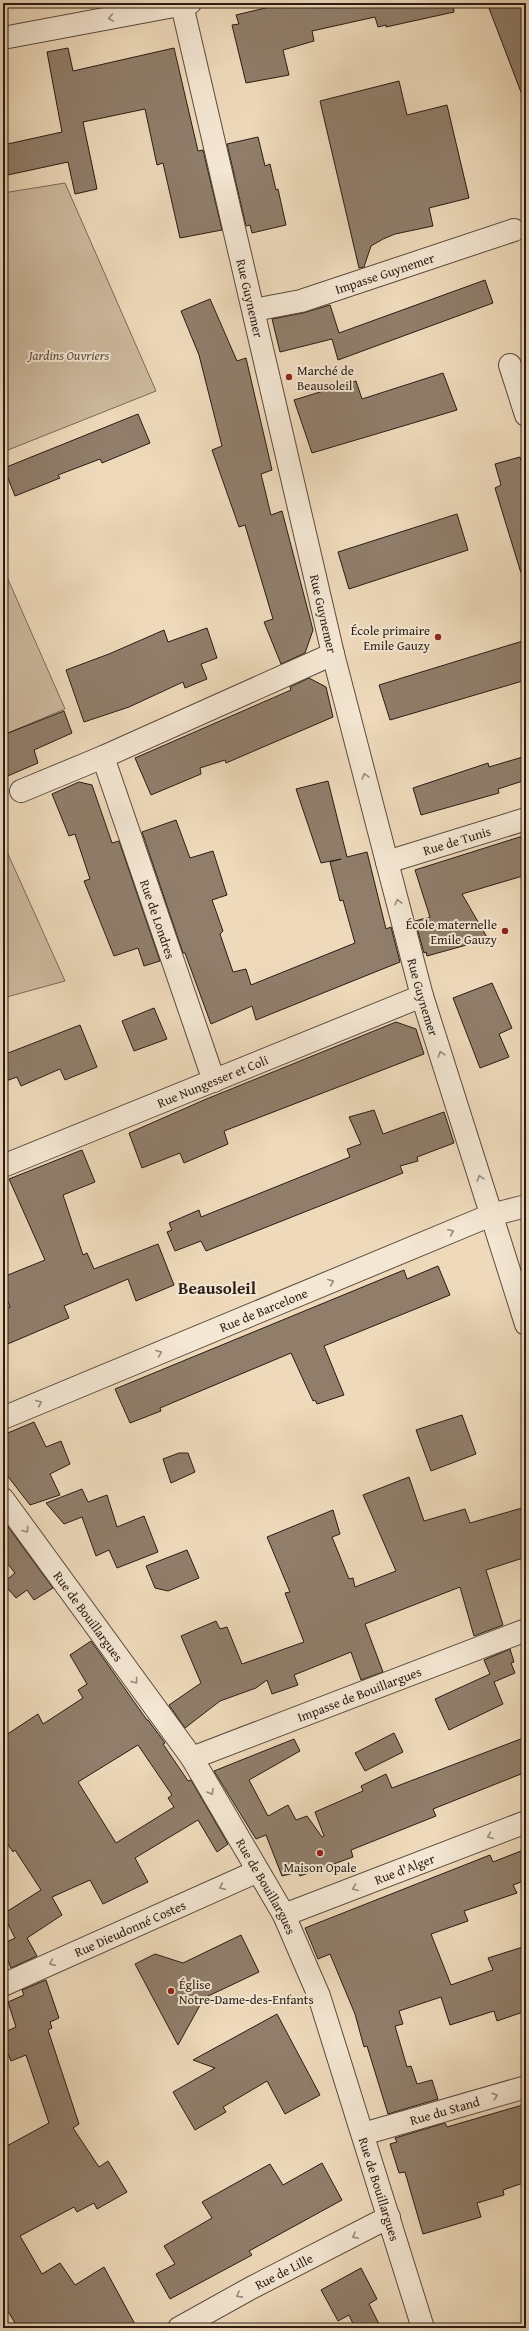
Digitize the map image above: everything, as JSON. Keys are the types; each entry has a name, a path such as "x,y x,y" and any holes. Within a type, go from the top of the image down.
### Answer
{"street":[{"path":"3,38 186,4"},
{"name":"Rue Guynemer","path":"186,4 333,654 422,996 526,1324"},
{"name":"Impasse Guynemer","path":"254,310 301,301 514,230"},
{"path":"510,365 526,415"},
{"path":"21,792 333,654"},
{"name":"Rue de Londres","path":"103,757 214,1081"},
{"name":"Rue de Tunis","path":"387,862 526,819"},
{"name":"Rue Nungesser et Coli","path":"3,1166 422,996"},
{"name":"Rue de Barcelone","path":"3,1418 491,1215 526,1206"},
{"name":"Rue de Bouillargues","path":"3,1498 192,1758 284,1915 319,1996 423,2328"},
{"name":"Impasse de Bouillargues","path":"192,1758 526,1630"},
{"name":"Rue d'Alger","path":"284,1915 526,1822"},
{"name":"Rue Dieudonné Costes","path":"3,1985 258,1871"},
{"name":"Rue du Stand","path":"363,2134 526,2088"},
{"name":"Rue de Lille","path":"179,2328 251,2288 389,2217"}],"green space":[{"name":"Jardins Ouvriers","path":"65,183 156,391 3,452 3,193"},
{"path":"3,568 65,709 3,735"},
{"path":"3,843 65,981 3,998"}],"building":[{"path":"286,3 453,3 454,12 386,27 386,25 378,27 375,17 312,31 314,41 283,50 289,75 246,83 232,25 239,24 236,15"},
{"path":"487,3 526,3 526,99 524,100"},
{"path":"68,48 73,71 174,48 198,151 203,150 222,230 180,238 163,163 157,165 145,109 83,122 97,189 75,194 68,162 3,176 3,145 62,132 47,52"},
{"path":"399,81 407,115 447,105 469,198 429,208 433,226 395,234 383,239 371,246 364,267 359,268 320,101"},
{"path":"258,137 265,166 270,164 276,190 278,189 286,225 252,233 250,225 246,226 227,144"},
{"path":"485,280 493,303 338,360 332,339 280,352 272,319 303,313 330,305 339,333"},
{"path":"210,299 237,361 246,358 272,470 261,474 271,515 282,511 313,630 305,653 281,664 264,622 273,619 245,525 239,527 212,450 222,446 199,355 181,311"},
{"path":"443,373 457,410 312,453 294,400 356,381 362,399"},
{"path":"138,414 150,443 102,463 100,459 58,475 60,478 15,496 4,468"},
{"path":"520,457 526,475 526,572 521,573 495,488 501,485 495,464"},
{"path":"457,514 468,550 349,589 338,552"},
{"path":"207,628 217,658 201,664 207,679 185,688 183,682 129,707 84,722 66,670 109,654 164,630 168,642"},
{"path":"526,640 526,680 390,720 379,685"},
{"path":"309,678 326,687 333,717 226,763 225,760 200,768 201,774 151,795 135,758 291,690 290,687"},
{"path":"64,711 72,733 34,750 38,763 3,778 3,735"},
{"path":"526,756 526,780 498,789 499,793 421,815 413,788 488,763 489,767"},
{"path":"328,781 347,857 367,852 386,929 391,927 400,962 256,1020 252,1006 211,1024 185,953 183,953 142,832 176,820 190,858 213,851 227,895 212,900 223,931 220,934 233,972 246,969 251,985 355,943 343,900 340,901 330,862 341,859 321,863 296,789"},
{"path":"79,782 92,785 112,843 119,841 160,961 144,966 138,948 114,956 84,881 90,879 75,834 69,836 52,794"},
{"path":"526,835 526,875 462,894 488,939 427,956 426,952 424,953 415,921 430,917 415,870"},
{"path":"492,983 512,1028 499,1034 509,1057 480,1068 453,998"},
{"path":"154,1008 167,1039 134,1051 122,1021"},
{"path":"396,1022 416,1029 424,1054 224,1131 228,1144 184,1163 180,1153 142,1168 129,1133 204,1100"},
{"path":"80,1025 97,1067 65,1080 60,1069 21,1086 17,1077 3,1082 3,1055"},
{"path":"374,1110 383,1134 444,1112 454,1143 417,1157 418,1161 400,1166 403,1173 206,1251 201,1241 175,1251 167,1232 172,1230 169,1223 199,1210 201,1217 350,1157 347,1149 361,1144 349,1117"},
{"path":"82,1150 95,1182 63,1195 83,1255 87,1253 94,1269 158,1244 174,1285 136,1301 128,1279 64,1306 69,1318 3,1346 3,1310 10,1307 3,1290 3,1277 45,1260 9,1179"},
{"path":"438,1266 450,1295 324,1346 344,1395 317,1404 315,1400 313,1401 291,1353 160,1408 161,1411 130,1423 115,1389 404,1270 407,1279"},
{"path":"462,1415 476,1454 431,1471 416,1430"},
{"path":"34,1422 46,1447 61,1441 70,1464 50,1474 60,1495 30,1505 3,1470 3,1435"},
{"path":"179,1453 188,1453 195,1472 171,1483 163,1459"},
{"path":"409,1477 424,1521 465,1509 470,1523 522,1508 526,1523 526,1557 486,1570 503,1625 474,1636 460,1587 365,1624 383,1672 361,1680 351,1652 294,1675 298,1685 272,1694 267,1680 256,1688 220,1701 185,1728 169,1705 201,1683 181,1636 216,1621 220,1629 227,1627 242,1664 304,1642 285,1593 290,1592 267,1537 333,1510 340,1534 332,1537 349,1579 353,1578 355,1587 396,1571 363,1495"},
{"path":"82,1489 88,1502 107,1495 117,1527 144,1516 158,1552 117,1568 109,1550 96,1556 82,1517 64,1524 46,1503"},
{"path":"3,1520 53,1588 34,1600 27,1590 16,1598 3,1583 15,1573 3,1558"},
{"path":"187,1550 199,1578 168,1591 155,1588 146,1566"},
{"path":"91,1641 165,1743 163,1744 188,1781 191,1780 228,1844 217,1852 198,1820 135,1858 148,1882 103,1904 90,1880 52,1897 62,1915 27,1938 37,1956 11,1968 3,1949 3,1944 15,1938 3,1914 41,1890 15,1850 13,1852 3,1837 3,1737 38,1714 43,1724 83,1698 78,1690 87,1684 70,1655","holes":["138,1745 172,1795 168,1798 174,1807 116,1843 78,1782"]},
{"path":"510,1649 514,1662 511,1663 515,1673 494,1682 503,1704 449,1730 435,1699 490,1674 484,1660"},
{"path":"394,1733 403,1752 365,1771 355,1753"},
{"path":"526,1737 526,1772 433,1809 436,1816 351,1850 353,1857 300,1876 298,1872 282,1876 266,1835 256,1839 214,1771 294,1739 300,1751 249,1780 268,1816 288,1805 296,1820 307,1816 322,1837 324,1836 315,1812 363,1791 361,1786 386,1774 392,1788"},
{"path":"526,1849 526,1880 513,1885 517,1893 464,1911 468,1921 431,1934 451,1985 493,1970 488,1958 526,1946 526,2011 497,2021 494,2011 450,2025 441,1997 399,2011 403,2024 395,2026 407,2067 411,2066 417,2084 432,2080 438,2099 388,2114 367,2046 364,2047 355,2014 330,1954 318,1959 305,1928 490,1855 493,1862"},
{"name":"Église Notre-Dame-des-Enfants","path":"241,1935 259,1972 204,1998 178,2045 135,1964 155,1954 183,1963"},
{"path":"46,1980 59,2018 50,2022 52,2028 48,2030 79,2124 73,2128 99,2167 108,2161 127,2192 97,2209 94,2203 77,2212 74,2207 20,2236 42,2274 60,2263 75,2285 104,2267 137,2328 18,2328 3,2303 3,2148 49,2123 26,2055 11,2061 8,2054 3,2056 3,2033 16,2027 8,2002 24,1995 22,1990"},
{"path":"277,2014 320,2095 285,2114 267,2081 223,2107 226,2112 195,2130 173,2092 215,2068 193,2060"},
{"path":"526,2104 526,2182 503,2190 504,2195 477,2203 481,2217 423,2234 405,2172 399,2173 390,2144 397,2142 395,2138 445,2123 447,2127"},
{"path":"322,2163 342,2200 249,2251 252,2255 170,2299 156,2274 175,2264 164,2246 212,2218 202,2202 270,2164 283,2185"},
{"path":"361,2268 377,2299 369,2304 381,2328 355,2328 349,2315 338,2321 321,2290"}],"place":[{"name":"Marché de Beausoleil","path":"289,377"},
{"name":"École primaire Emile Gauzy","path":"438,637"},
{"name":"École maternelle Emile Gauzy","path":"505,931"},
{"name":"Maison Opale","path":"320,1853"},
{"name":"Église Notre-Dame-des-Enfants","path":"171,1991"}],"district":[{"name":"Beausoleil","path":"217,1288"}]}
